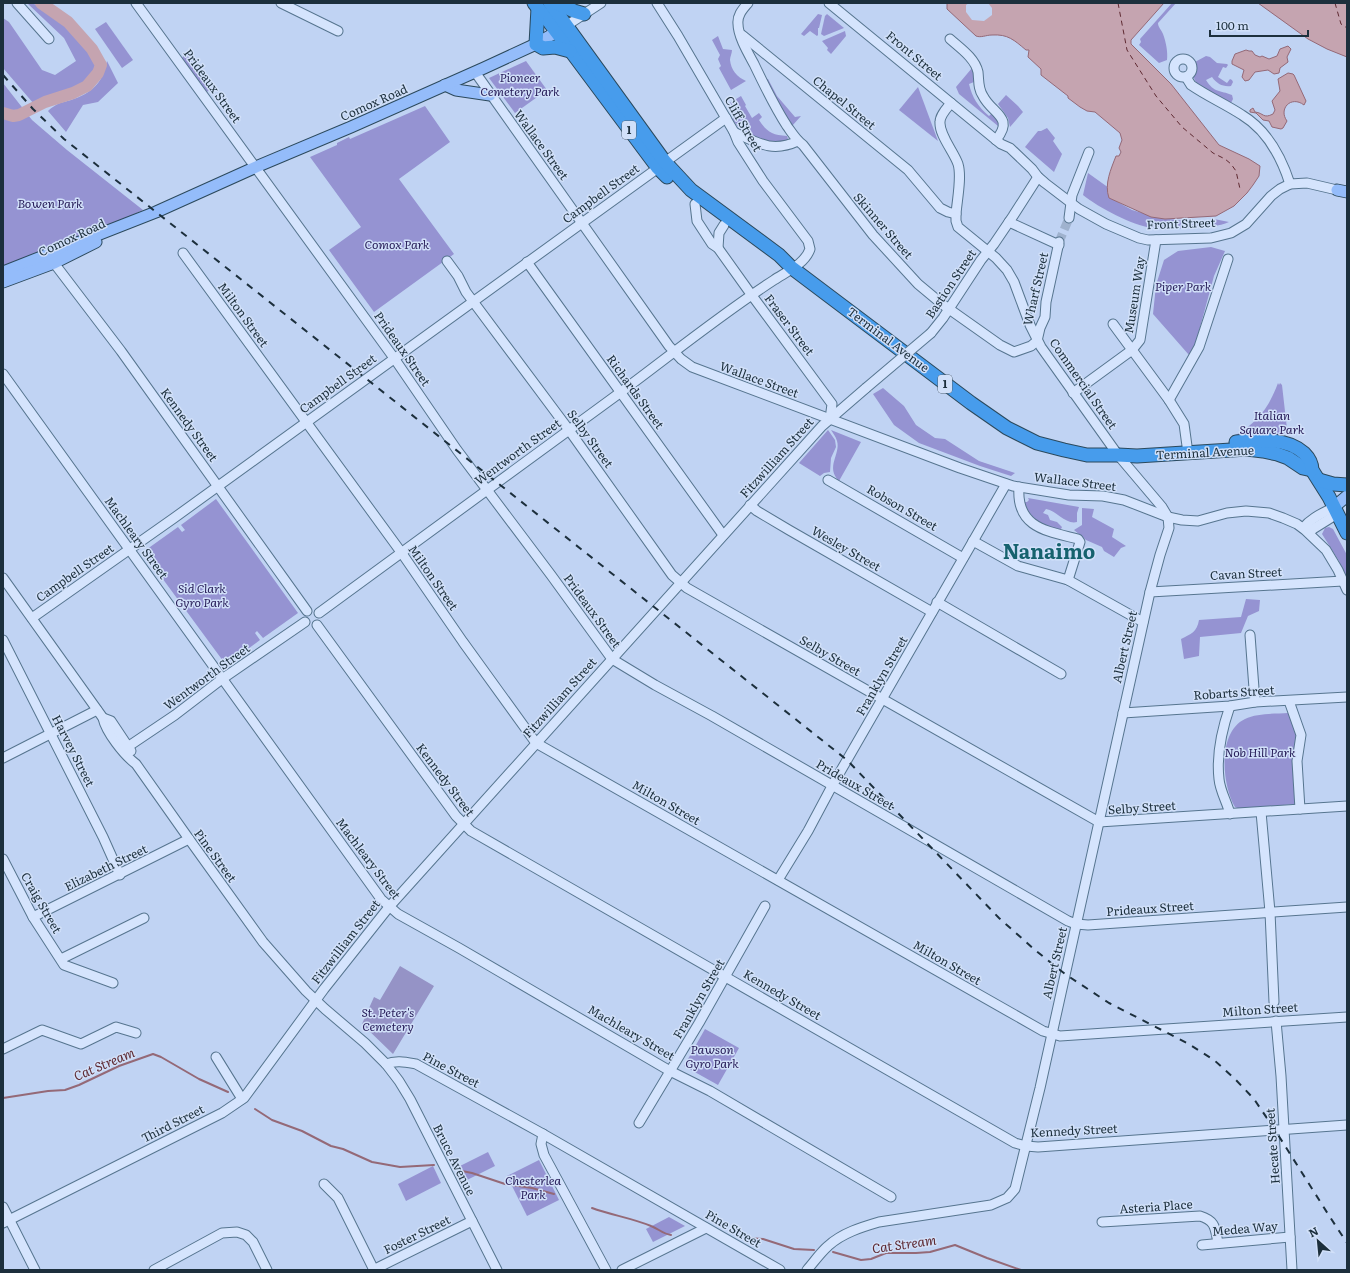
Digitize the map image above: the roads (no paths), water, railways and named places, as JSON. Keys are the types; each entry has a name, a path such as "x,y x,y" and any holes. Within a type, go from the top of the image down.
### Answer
{"highway":[{"path":"557,3 584,14"},
{"path":"541,5 536,44 543,48 555,47 570,51"},
{"name":"1","path":"541,5 561,29"},
{"name":"Terminal Avenue","path":"561,29 570,51 662,165 691,190 780,255 792,268 972,404 1007,428 1037,443 1087,455 1136,456 1225,450 1255,450 1277,454 1288,458 1316,475"},
{"name":"Terminal Avenue","path":"561,29 682,194 774,262 792,268"},
{"name":"Terminal Avenue","path":"1118,455 1131,450 1261,440 1279,441 1290,444 1299,449 1310,459 1316,475 1339,508"},
{"path":"1316,475 1333,484 1347,485"},
{"name":"1","path":"1339,508 1347,533"}],"main road":[{"name":"Comox Road","path":"3,282 52,258 256,167 475,72 536,44 561,29"},
{"path":"446,85 456,90 490,95"},
{"name":"Comox Road","path":"3,272 52,258"},
{"path":"1339,508 1347,496"}],"street":[{"path":"17,3 49,39"},
{"name":"Prideaux Street","path":"136,3 394,358 486,490 551,575 612,659 655,685 1076,924 1088,925 1347,907"},
{"path":"281,3 338,31"},
{"name":"Comox Road","path":"561,29 601,3"},
{"name":"Cliff Street","path":"657,3 726,118 738,142 763,181 808,241 810,249 809,254"},
{"path":"740,32 738,28 738,18 748,3"},
{"name":"Front Street","path":"829,3 999,142 1010,148 1033,170 1038,177 1071,203 1092,217 1139,238 1156,240 1211,238 1231,233 1246,224 1271,196 1290,184"},
{"name":"Chapel Street","path":"740,32 761,51 908,170 940,208 956,214"},
{"name":"Skinner Street","path":"740,32 753,63 781,116 798,141 803,145 873,235 924,289 949,309 1010,351 1014,352 1031,346 1037,341"},
{"path":"950,39 974,63 978,73 980,89 983,97 1002,118 1004,124 999,142"},
{"path":"753,63 761,51"},
{"name":"Wallace Street","path":"475,72 674,352 686,363 697,370 1006,484 1068,495 1103,496 1124,500 1168,517 1182,520 1198,521 1234,512 1252,511 1283,518 1306,531 1326,550 1347,590"},
{"path":"1186,76 1191,85 1243,115 1268,138 1286,170 1290,184 1307,183 1342,191"},
{"path":"951,103 941,117 940,127 958,165 960,173 956,214"},
{"name":"Campbell Street","path":"32,618 218,486 726,118"},
{"path":"734,132 761,144 770,146 780,147 798,141"},
{"path":"1069,218 1074,191 1088,152"},
{"name":"Bastion Street","path":"830,419 931,333 1009,222 1038,177"},
{"name":"Fraser Street","path":"695,204 697,221 712,244 718,248 832,404 830,419"},
{"name":"Commercial Street","path":"956,214 956,221 962,230 1004,266 1011,276 1041,348 1118,455 1162,507 1168,517"},
{"name":"Wharf Street","path":"1009,222 1059,244 1046,302 1045,317 1040,328 1037,341"},
{"path":"718,248 719,233 724,226"},
{"name":"Museum Way","path":"1073,393 1132,350 1140,338 1156,240"},
{"name":"Milton Street","path":"183,253 401,552 462,642 536,743 1043,1031 1060,1036 1347,1017"},
{"name":"Wentworth Street","path":"319,613 569,430 751,294 792,268 809,254"},
{"name":"Kennedy Street","path":"52,258 121,351 307,611"},
{"path":"1169,400 1199,347 1228,259"},
{"name":"Selby Street","path":"447,261 473,300 569,430 672,575 680,583 1099,822 1347,806"},
{"name":"Richards Street","path":"527,262 723,535"},
{"path":"1113,324 1169,400 1184,424 1187,446"},
{"name":"Machleary Street","path":"3,374 381,899 389,907 398,914 670,1071 710,1091 891,1197"},
{"name":"Fitzwilliam Street","path":"316,1001 389,907 750,505 817,431 830,419"},
{"name":"Robson Street","path":"828,480 963,558"},
{"name":"Franklyn Street","path":"778,880 1006,484"},
{"path":"1019,487 1018,498 1029,521 1038,528 1078,539 1080,542 1068,580"},
{"path":"1138,505 1147,501 1149,497 1148,490"},
{"name":"Wesley Street","path":"750,505 770,519 932,612"},
{"path":"1306,531 1313,529 1339,508"},
{"name":"Albert Street","path":"808,1270 820,1254 836,1239 864,1226 880,1222 991,1205 1012,1195 1017,1185 1143,622 1160,555 1169,528 1168,517"},
{"path":"973,541 1018,566 1068,580 1143,622"},
{"name":"Pine Street","path":"3,578 103,718 104,726 125,748 129,759 136,764 188,840 263,942 316,1001 365,1043 386,1064 393,1061 405,1061 416,1064 543,1134 780,1270"},
{"name":"Cavan Street","path":"1150,592 1343,581"},
{"path":"938,602 1060,674"},
{"path":"312,610 319,613 320,618 317,625 311,626 305,622 304,616 307,611 312,610"},
{"name":"Wentworth Street","path":"125,748 305,622"},
{"name":"Kennedy Street","path":"317,625 456,816 471,831 1015,1143 1026,1146 1046,1146 1347,1125"},
{"path":"1250,634 1255,702"},
{"name":"Harvey Street","path":"3,640 103,837 120,874"},
{"name":"Robarts Street","path":"1123,713 1230,706 1255,702 1347,697"},
{"path":"1289,701 1301,736 1297,761 1300,808"},
{"path":"1230,706 1219,743 1219,779 1230,814"},
{"path":"3,758 97,710"},
{"path":"1261,812 1270,912 1274,1002"},
{"name":"Elizabeth Street","path":"33,917 188,840"},
{"name":"Craig Street","path":"3,859 33,917 64,965 113,983"},
{"name":"Franklyn Street","path":"639,1123 699,1023 765,906"},
{"path":"60,959 144,918"},
{"name":"Third Street","path":"6,1221 222,1113 242,1099 316,1001"},
{"name":"Hecate Street","path":"1276,1022 1281,1076 1292,1270"},
{"path":"3,1049 42,1030 81,1044 116,1027 136,1033"},
{"path":"216,1057 242,1099"},
{"name":"Bruce Avenue","path":"386,1064 410,1099 496,1270"},
{"path":"543,1134 541,1144 544,1155 606,1270"},
{"path":"324,1184 338,1198 374,1270"},
{"path":"3,1207 6,1221 35,1270"},
{"name":"Asteria Place","path":"1102,1222 1200,1216 1209,1218 1214,1224 1218,1243"},
{"name":"Foster Street","path":"374,1270 472,1221"},
{"path":"622,1270 706,1228"},
{"path":"154,1270 222,1233 237,1232 246,1235 253,1242 267,1270"},
{"name":"Medea Way","path":"1202,1245 1290,1237"}],"waterway":[{"path":"3,113 13,116 19,115 45,102 73,93 87,86 98,73 101,65 92,49 68,22 41,3"},
{"name":"Cat Stream","path":"3,1098 65,1090 119,1066 153,1054 199,1079 228,1092"},
{"name":"Cat Stream","path":"255,1109 272,1120 302,1131 331,1146 343,1149 372,1162 400,1167 434,1165"},
{"name":"Cat Stream","path":"462,1171 505,1184 532,1188 554,1194"},
{"name":"Cat Stream","path":"592,1208 644,1223 671,1235"},
{"name":"Cat Stream","path":"746,1238 763,1239 794,1249 814,1250"},
{"name":"Cat Stream","path":"833,1252 861,1260 871,1259 886,1253 930,1252 955,1245 1021,1270"}],"tunnel":[{"path":"1059,242 1069,218"}],"railway":[{"path":"3,75 33,109 64,139 847,760 999,918 1035,950 1065,974 1109,1003 1187,1043 1214,1060 1254,1099 1347,1243"}],"district":[{"name":"Nanaimo","path":"1049,552"}],"park label":[{"name":"Pioneer Cemetery Park","path":"520,85"},
{"name":"Bowen Park","path":"50,204"},
{"name":"Comox Park","path":"397,245"},
{"name":"Piper Park","path":"1183,287"},
{"name":"Italian Square Park","path":"1272,423"},
{"name":"Sid Clark Gyro Park","path":"202,596"},
{"name":"Nob Hill Park","path":"1260,753"},
{"name":"St. Peter's Cemetery","path":"388,1020"},
{"name":"Pawson Gyro Park","path":"712,1057"},
{"name":"Chesterlea Park","path":"533,1188"}]}
